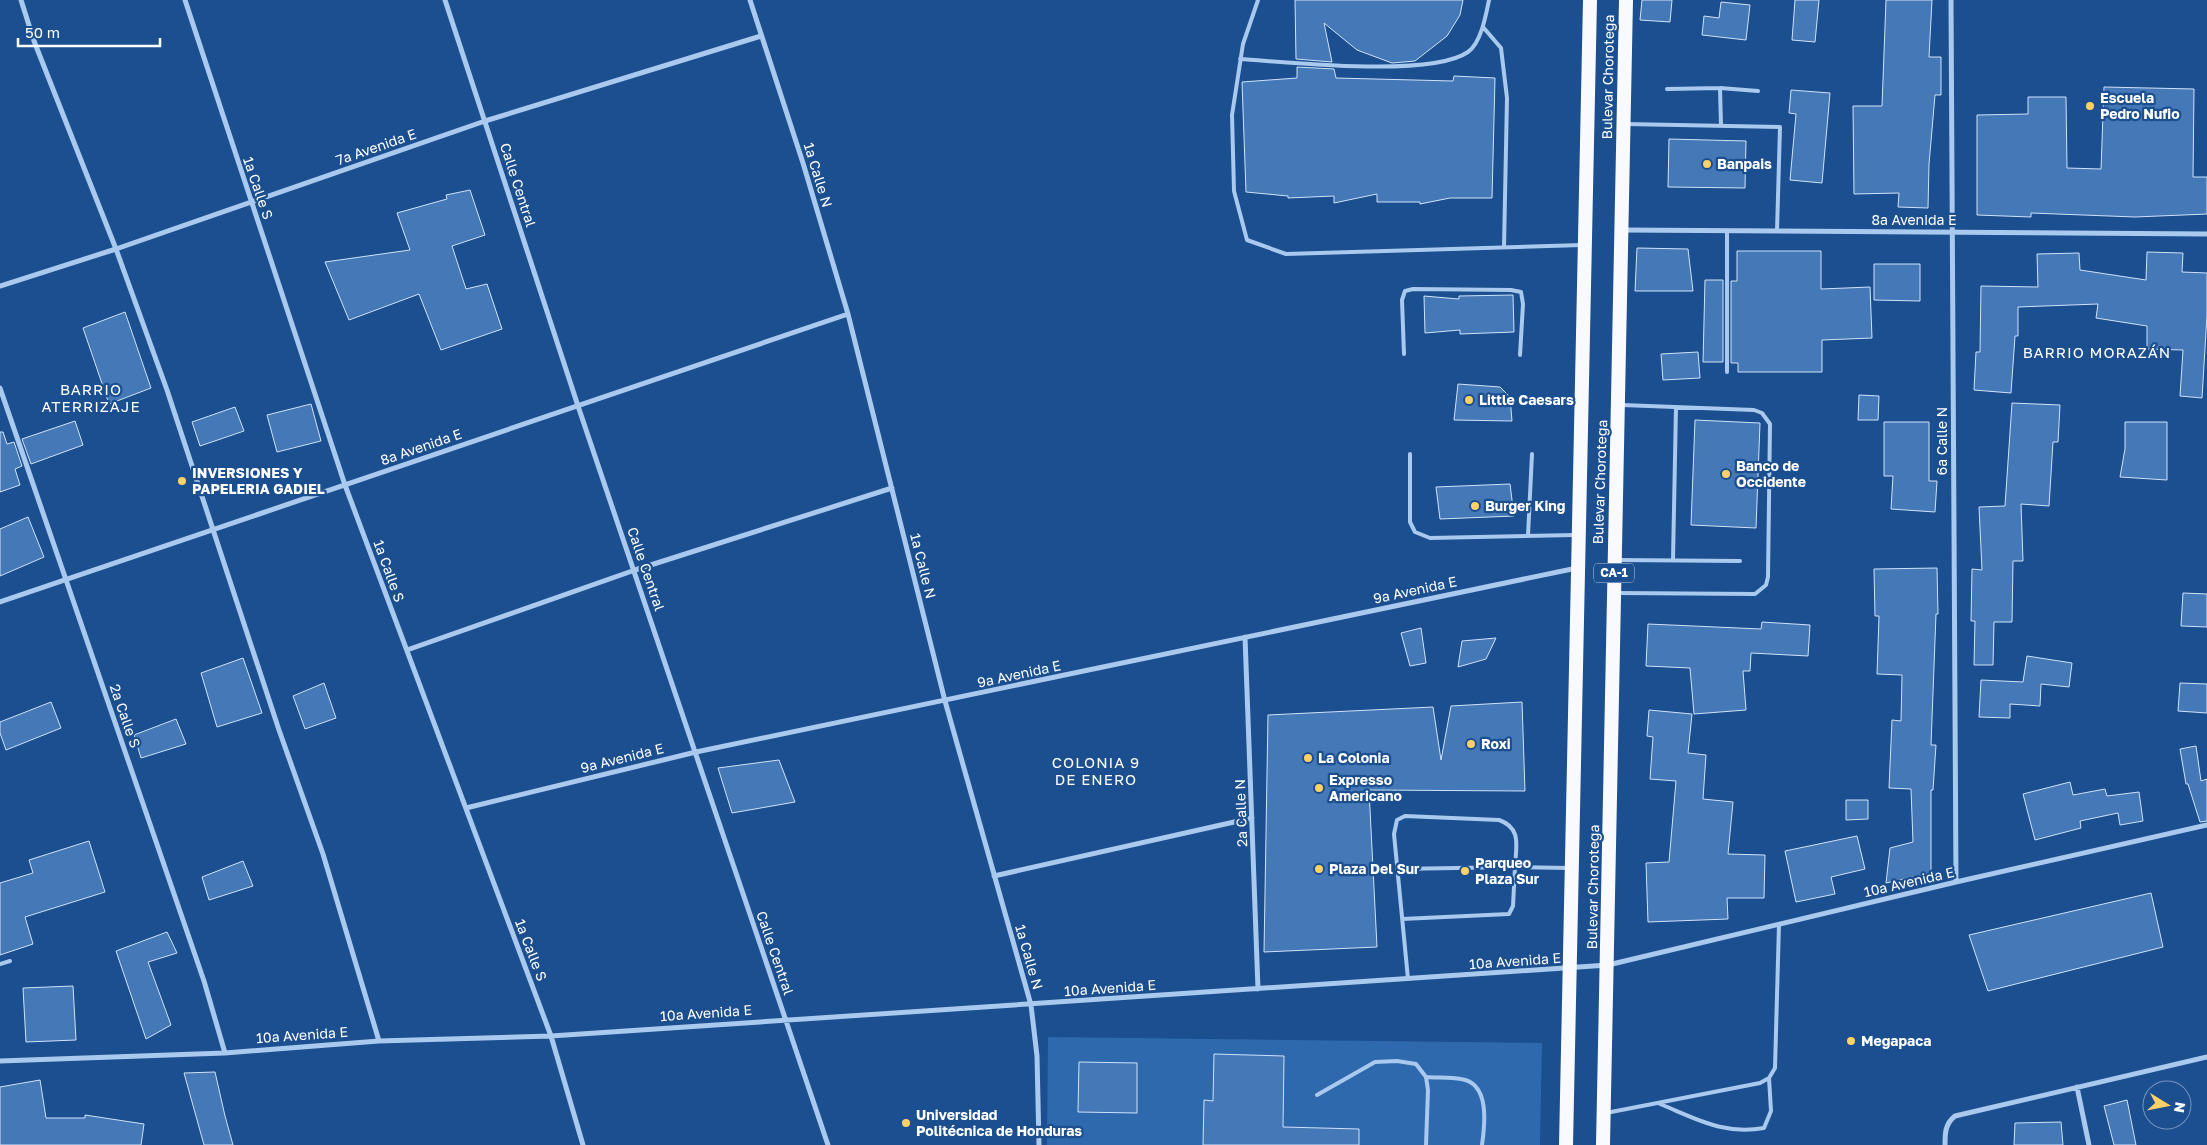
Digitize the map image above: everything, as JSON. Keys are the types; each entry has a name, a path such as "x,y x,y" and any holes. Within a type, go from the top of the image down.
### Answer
{"highway":[{"name":"Bulevar Chorotega","path":"1566,1145 1590,0"},
{"name":"Bulevar Chorotega","path":"1603,1145 1626,0"}],"street":[{"path":"21,0 34,41 116,249 167,390 279,730 323,854 379,1041"},
{"name":"1a Calle S","path":"185,0 345,485 552,1036 583,1145"},
{"name":"Calle Central","path":"445,0 578,406 828,1145"},
{"name":"1a Calle N","path":"750,0 803,163 848,314 945,701 1031,1005 1037,1056 1039,1145"},
{"name":"6a Calle N","path":"1951,0 1956,882"},
{"name":"7a Avenida E","path":"0,286 116,249 485,121 761,36"},
{"name":"8a Avenida E","path":"1622,230 2207,234"},
{"name":"8a Avenida E","path":"0,602 848,314"},
{"name":"2a Calle S","path":"0,388 204,981 225,1052"},
{"path":"407,650 635,570 892,488"},
{"name":"9a Avenida E","path":"466,808 696,752 1578,568"},
{"name":"2a Calle N","path":"1246,637 1258,989"},
{"path":"994,876 1252,818"},
{"name":"10a Avenida E","path":"0,1061 225,1052 379,1041 552,1036 1608,965 1956,882 2207,825"},
{"path":"1945,1145 1946,1129 1949,1121 1955,1116 2207,1058"},
{"path":"2077,1087 2089,1145"}],"lane":[{"path":"1258,0 1243,44 1232,115 1234,191 1247,240 1286,254 1585,245"},
{"path":"1240,59 1366,67 1447,62 1469,51 1483,27 1489,0"},
{"path":"1483,27 1501,48 1507,98 1504,247"},
{"path":"1720,88 1721,126"},
{"path":"1667,89 1720,88 1758,91"},
{"path":"1624,124 1780,127 1777,231"},
{"path":"1727,372 1728,231"},
{"path":"1404,354 1402,300 1404,291 1511,290 1521,292 1523,304 1520,355"},
{"path":"1615,593 1755,594 1766,585 1768,577 1770,424 1762,413 1754,410 1619,405"},
{"path":"1673,560 1676,407"},
{"path":"1410,454 1410,522 1415,532 1430,538 1578,535"},
{"path":"1528,536 1532,454"},
{"path":"1614,560 1740,561"},
{"path":"1402,919 1509,914 1513,906 1516,835 1510,824 1499,820 1405,816 1397,820 1394,834 1397,869 1402,919 1408,979"},
{"path":"1397,869 1571,868"},
{"path":"1604,1114 1760,1083 1769,1078 1775,1068 1779,924"},
{"path":"0,964 10,961"},
{"path":"1317,1095 1375,1062 1397,1060 1416,1064 1426,1077 1426,1145"},
{"path":"1426,1077 1463,1079 1475,1086 1483,1096 1482,1145"},
{"path":"1659,1103 1723,1130 1764,1128 1771,1111 1769,1078"}],"shaded area":[{"path":"1048,1037 1542,1043 1540,1145 1359,1145 1359,1129 1283,1127 1284,1056 1215,1054 1213,1101 1204,1101 1203,1145 1047,1145"}],"building":[{"path":"1295,0 1463,0 1460,15 1447,36 1415,61 1392,63 1357,50 1324,23 1332,62 1296,59"},
{"path":"1642,0 1672,0 1670,22 1640,20"},
{"path":"1795,0 1819,0 1815,42 1792,40"},
{"path":"1886,0 1932,0 1929,57 1941,57 1941,95 1935,95 1929,164 1928,208 1898,207 1899,193 1854,194 1853,106 1882,106"},
{"path":"1721,2 1750,5 1746,40 1702,35 1704,16 1719,18"},
{"path":"1297,67 1334,69 1336,78 1453,81 1454,76 1495,78 1492,198 1450,198 1420,204 1420,202 1377,202 1377,194 1334,203 1334,196 1288,198 1288,196 1246,192 1242,82 1297,78"},
{"path":"2104,87 2194,89 2193,177 2207,177 2207,214 2135,217 2031,213 2031,217 1977,215 1977,115 2028,114 2028,97 2066,97 2067,168 2101,169"},
{"path":"1791,90 1830,93 1822,183 1790,180 1796,114 1789,113"},
{"name":"Banpais","path":"1669,139 1746,141 1745,188 1668,187"},
{"path":"470,190 485,235 452,246 466,289 487,284 502,329 441,350 419,294 349,320 325,262 410,250 397,213 447,199 446,195"},
{"path":"1637,248 1688,249 1693,291 1635,291"},
{"path":"1737,251 1821,251 1821,289 1870,287 1872,338 1822,340 1822,372 1738,372 1738,363 1731,363 1731,281 1737,281"},
{"path":"2147,252 2183,253 2182,272 2207,273 2207,315 2202,398 2180,396 2183,350 2147,349 2147,326 2096,318 2098,304 2018,307 2018,336 2015,336 2011,393 1974,390 1976,352 1980,352 1981,286 2038,287 2037,254 2079,253 2080,270 2146,280"},
{"path":"1874,264 1920,264 1920,301 1874,300"},
{"path":"1705,280 1723,280 1723,362 1703,362"},
{"path":"1513,295 1514,332 1460,334 1460,330 1425,333 1424,296 1459,299 1459,296"},
{"path":"125,312 151,388 109,404 83,328"},
{"path":"1698,352 1700,378 1663,380 1661,354"},
{"path":"1458,384 1500,387 1510,397 1512,421 1454,420"},
{"path":"1859,395 1879,396 1878,420 1858,420"},
{"path":"2012,403 2060,405 2058,442 2053,442 2049,506 2021,504 2023,561 2013,561 2012,622 1994,622 1993,665 1974,665 1975,621 1971,621 1972,569 1982,570 1979,507 2005,506"},
{"path":"311,404 321,441 277,452 267,415"},
{"path":"235,407 244,431 200,446 192,422"},
{"name":"Banco de Occidente","path":"1695,420 1760,423 1756,528 1691,525"},
{"path":"75,421 83,445 31,464 22,439"},
{"path":"1884,422 1929,422 1929,481 1937,481 1935,512 1891,509 1893,476 1884,476"},
{"path":"2125,422 2167,422 2167,480 2120,477 2125,449"},
{"path":"0,432 3,432 7,444 14,442 22,466 15,469 20,485 0,492"},
{"path":"1510,484 1514,516 1440,519 1436,487"},
{"path":"28,517 44,557 0,576 0,529"},
{"path":"1937,568 1938,614 1936,614 1931,745 1936,745 1933,790 1931,790 1931,873 1886,883 1890,848 1913,842 1911,789 1889,788 1892,720 1901,721 1902,675 1877,674 1879,616 1875,616 1874,569"},
{"path":"2183,593 2207,594 2207,627 2181,626"},
{"path":"1762,622 1810,625 1808,656 1751,653 1750,671 1743,671 1746,710 1694,714 1690,668 1646,666 1648,624 1761,629"},
{"path":"1421,628 1426,663 1410,666 1401,633"},
{"path":"1496,638 1486,659 1458,667 1462,641"},
{"path":"2027,656 2072,663 2069,687 2041,684 2040,706 2010,704 2010,718 1979,717 1981,680 2023,682"},
{"path":"243,658 262,713 217,727 201,673"},
{"path":"324,683 336,718 305,729 293,696"},
{"path":"2180,683 2207,684 2207,713 2178,711"},
{"path":"51,702 61,728 6,750 0,733 0,722"},
{"name":"Plaza Del Sur","path":"1522,702 1525,791 1369,790 1377,947 1264,952 1268,715 1433,707 1441,760 1451,706"},
{"path":"1649,710 1692,714 1688,753 1706,755 1703,799 1733,802 1728,854 1765,855 1764,898 1727,898 1728,919 1648,922 1646,863 1669,862 1676,781 1650,779 1653,737 1647,736"},
{"path":"176,719 186,744 141,758 134,735"},
{"path":"2196,746 2201,781 2207,779 2207,821 2200,822 2188,784 2186,784 2180,749"},
{"path":"779,760 795,802 732,813 718,768"},
{"path":"2070,782 2073,795 2105,789 2107,796 2139,792 2143,821 2120,825 2118,813 2080,821 2081,828 2035,840 2023,794"},
{"path":"1846,800 1868,800 1868,819 1846,820"},
{"path":"1857,836 1865,869 1831,877 1835,894 1796,902 1785,851"},
{"path":"89,841 105,892 25,917 33,944 0,955 0,883 33,873 29,860"},
{"path":"243,861 253,886 209,900 202,877"},
{"path":"2151,893 2163,947 1988,991 1969,935"},
{"path":"167,932 177,953 148,962 171,1025 146,1039 116,951"},
{"path":"73,986 76,1040 26,1042 23,988"},
{"path":"1214,1054 1284,1056 1283,1127 1359,1129 1359,1145 1203,1145 1204,1100 1213,1101"},
{"path":"1079,1062 1137,1063 1137,1113 1078,1112"},
{"path":"215,1072 233,1145 204,1145 184,1073"},
{"path":"40,1080 46,1118 85,1118 85,1115 144,1124 141,1145 0,1145 0,1087"},
{"path":"2127,1100 2136,1145 2114,1145 2104,1106"},
{"path":"2061,1122 2063,1145 2014,1145 2015,1123"}],"place":[{"name":"Escuela Pedro Nufio","path":"2090,106"},
{"name":"Banpais","path":"1707,164"},
{"name":"Little Caesars","path":"1469,400"},
{"name":"Banco de Occidente","path":"1726,474"},
{"name":"INVERSIONES Y PAPELERIA GADIEL","path":"182,481"},
{"name":"Burger King","path":"1475,506"},
{"name":"Roxi","path":"1471,744"},
{"name":"La Colonia","path":"1308,758"},
{"name":"Expresso Americano","path":"1319,788"},
{"name":"Plaza Del Sur","path":"1319,869"},
{"name":"Parqueo Plaza Sur","path":"1465,871"},
{"name":"Megapaca","path":"1851,1041"},
{"name":"Universidad Politécnica de Honduras","path":"906,1123"}],"district":[{"name":"BARRIO MORAZÁN","path":"2097,353"},
{"name":"BARRIO ATERRIZAJE","path":"91,398"},
{"name":"COLONIA 9 DE ENERO","path":"1096,772"}]}
